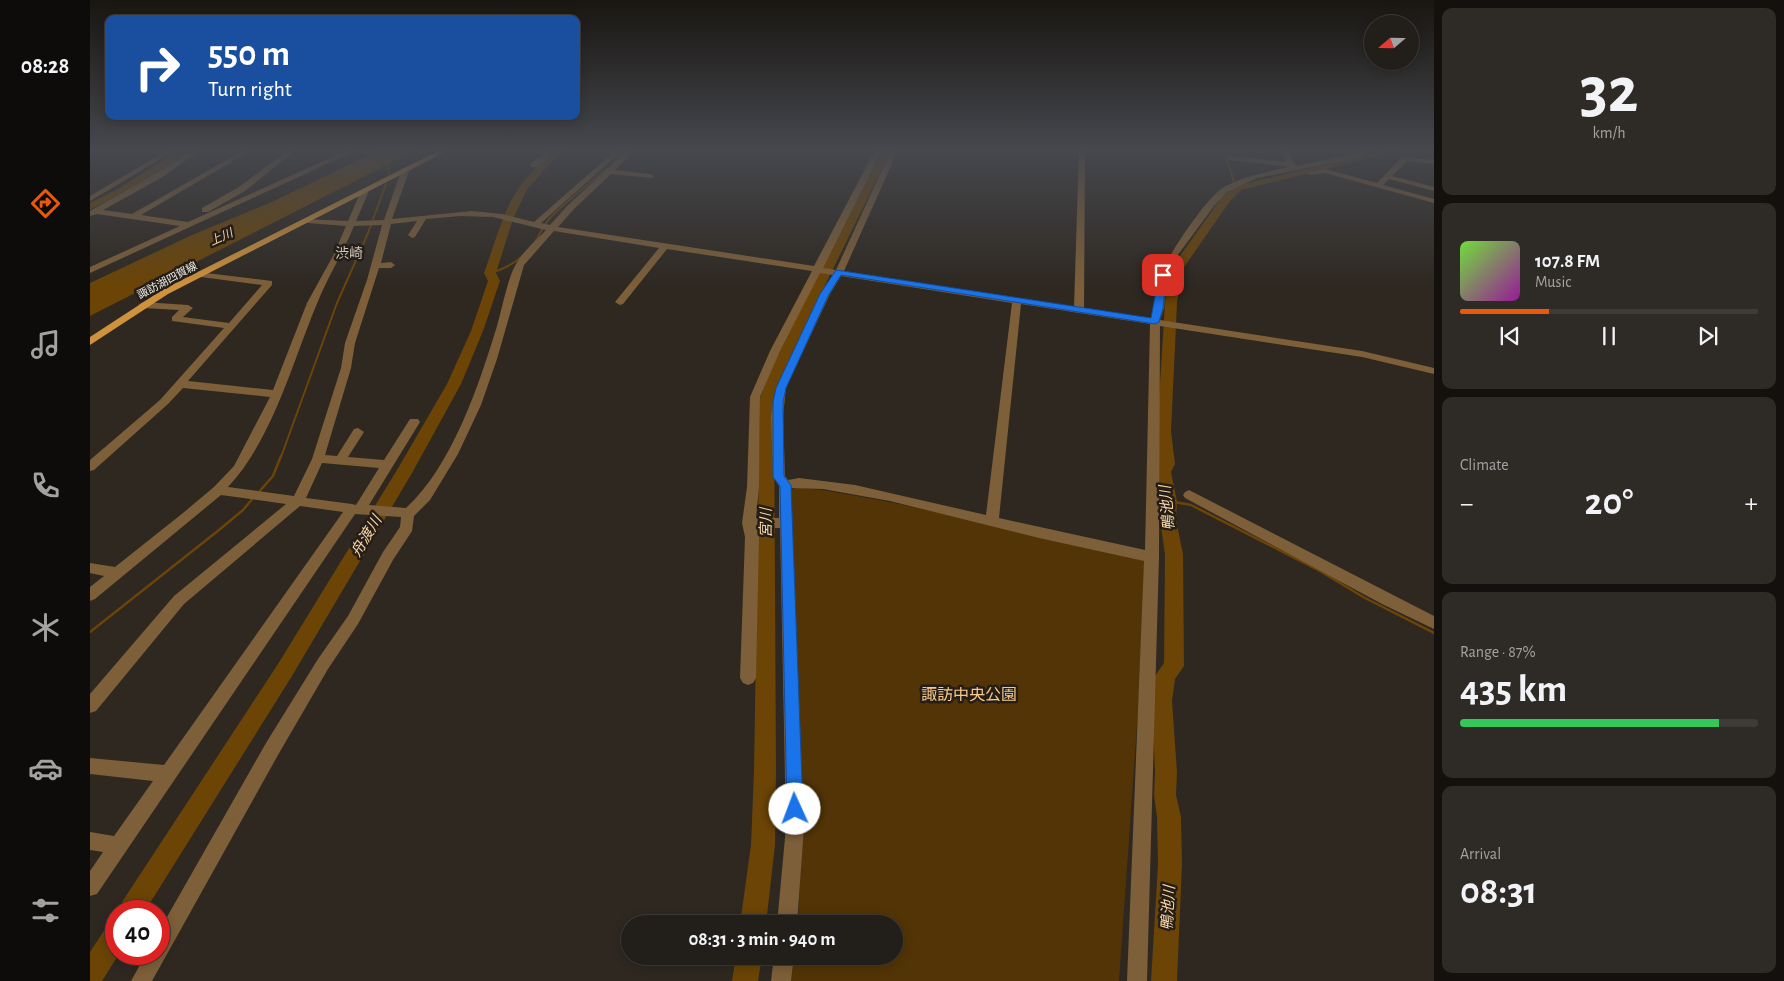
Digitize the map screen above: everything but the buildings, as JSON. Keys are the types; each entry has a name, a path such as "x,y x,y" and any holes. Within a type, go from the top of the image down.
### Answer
{"main road":[{"name":"諏訪湖四賀線","path":"90,342 143,305 356,196"}],"street":[{"path":"93,213 123,196"},
{"path":"133,217 170,196"},
{"path":"178,224 228,196"},
{"path":"93,268 253,196"},
{"path":"90,596 218,490 238,469 277,394 312,303 363,196"},
{"path":"90,706 179,600 298,501 318,459 346,368 350,343 376,266 387,222 396,196"},
{"path":"536,224 568,196"},
{"path":"170,930 272,749 352,620 388,556 407,528 407,513 426,497 452,454 479,396 520,264 550,228 582,196"},
{"path":"748,678 755,397 761,379 856,196"},
{"path":"788,915 795,827 783,524 786,485 779,477 778,397 792,361 873,196"},
{"path":"1079,309 1081,196"},
{"path":"1137,981 1152,557 1156,322 1162,280 1170,260 1219,196"},
{"path":"1415,196 1434,201"},
{"path":"442,216 447,204"},
{"path":"93,213 189,225"},
{"path":"308,221 351,224 474,214 498,216 550,228 1362,354 1434,371"},
{"path":"412,235 423,218"},
{"path":"620,302 665,246"},
{"path":"376,266 391,265"},
{"path":"90,467 164,402 269,283 201,274"},
{"path":"992,520 1017,300"},
{"path":"143,305 188,308 175,319 231,326"},
{"path":"180,384 277,394"},
{"path":"90,886 167,774 359,509 414,422"},
{"path":"340,461 358,432"},
{"path":"318,459 388,465"},
{"path":"786,485 794,482 836,486 1152,557"},
{"path":"218,490 359,509 407,513"},
{"path":"1189,495 1434,623"},
{"path":"751,524 783,524"},
{"path":"90,568 119,573"},
{"path":"90,766 167,774"},
{"path":"90,841 118,846"},
{"path":"141,981 150,965"},
{"path":"781,981 783,965"}],"green space":[{"name":"諏訪中央公園","path":"795,487 829,491 895,503 1142,558 1148,568 1119,981 791,981 793,965 903,965 903,915 798,915 803,815 791,490"}],"water":[{"path":"104,196 117,196 90,210 90,203"},
{"name":"上川","path":"285,196 326,196 90,316 90,283 192,235"}],"waterway":[{"path":"281,457 337,303 368,233 382,196"},
{"name":"舟渡川","path":"138,900 285,670 404,473 454,384 477,331 494,281 490,273 508,219 518,196"},
{"path":"490,273 504,268 523,255 534,244 550,218 574,196"},
{"name":"宮川","path":"754,915 763,845 765,771 767,398 784,355 864,196"},
{"name":"鴨池川","path":"1164,981 1170,864 1169,817 1165,795 1166,772 1162,701 1165,676 1174,666 1174,554 1168,520 1169,501 1163,472 1167,464 1164,431 1171,303 1176,270 1230,196"},
{"path":"258,493 273,476 281,456"},
{"path":"90,632 219,530 243,510 254,497"},
{"path":"1169,501 1191,505 1320,571 1365,598 1434,633"},
{"name":"舟渡川","path":"90,976 105,952"},
{"name":"宮川","path":"745,981 748,965"}],"district":[{"name":"渋崎","path":"349,253"}],"route":[{"path":"795,809 786,485 779,477 778,397 792,361 838,272 1155,322 1159,308 1163,275"}]}
